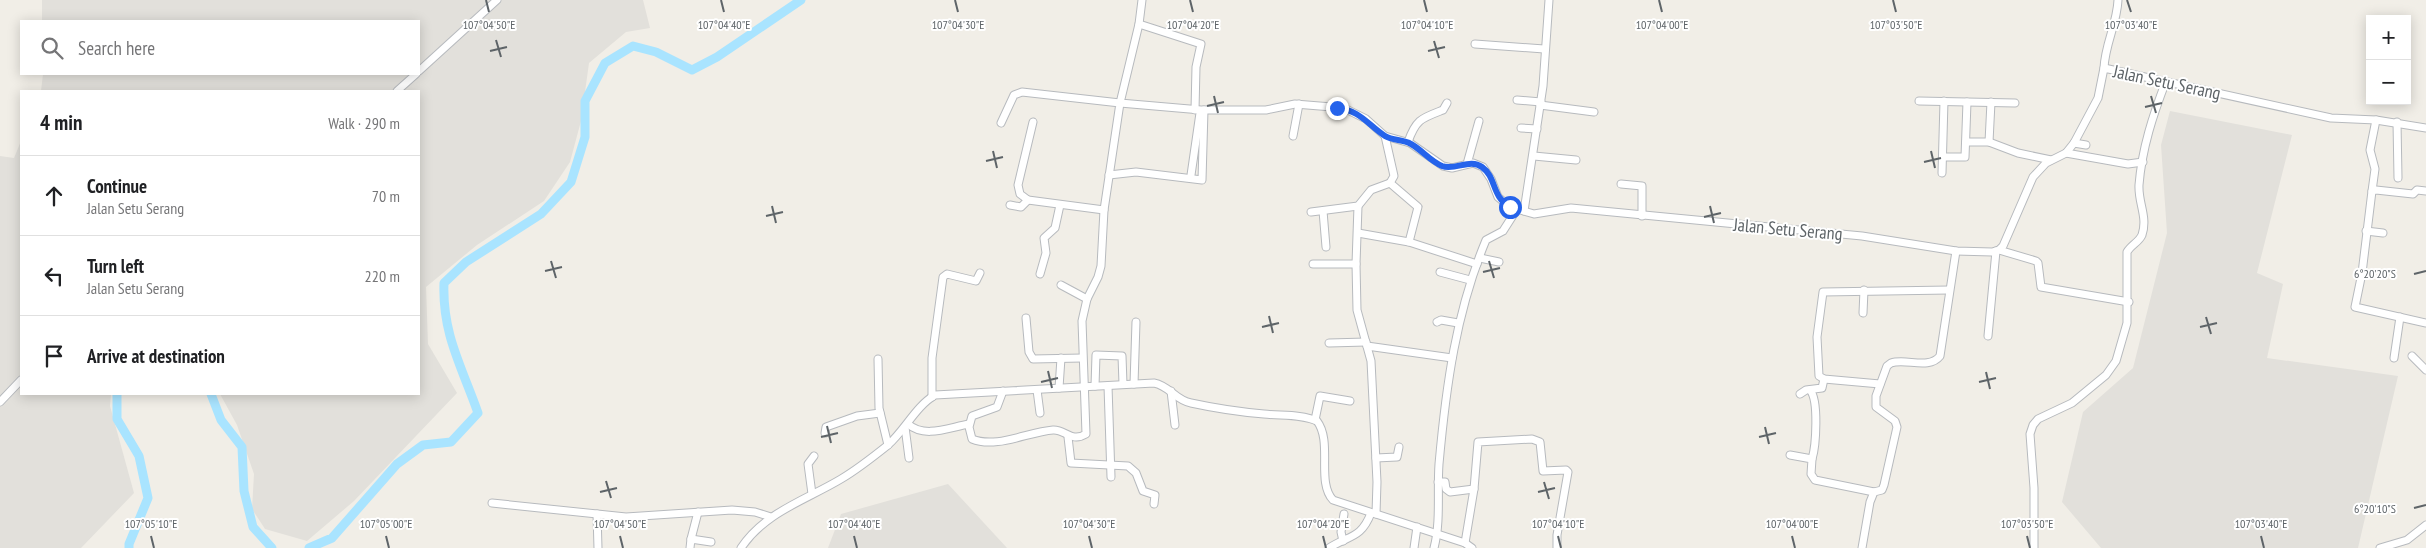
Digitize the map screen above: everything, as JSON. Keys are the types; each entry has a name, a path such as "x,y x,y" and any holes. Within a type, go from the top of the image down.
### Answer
{"street":[{"path":"420,69 497,0"},
{"path":"1003,391 997,407 973,415 969,424 970,436 978,441 1003,440 1054,429 1068,436 1086,434 1082,321 1087,299 1098,277 1101,266 1104,210 1120,103 1139,24 1142,0"},
{"path":"1434,548 1437,535 1438,482 1444,415 1458,322 1470,280 1486,240 1503,231 1521,210 1534,156 1541,104 1549,0"},
{"path":"2104,68 2105,54 2115,23 2118,0"},
{"path":"1109,175 1136,172 1202,180 1200,110 1196,67 1201,44 1139,24"},
{"path":"1475,44 1544,49"},
{"name":"Jalan Setu Serang","path":"1521,210 1534,214 1571,208 1862,236 1956,251 1998,251 2004,246 2030,180 2051,160 2066,153 2074,143 2098,98 2104,68 2331,118 2397,122 2426,128"},
{"path":"398,90 414,75"},
{"path":"2034,548 2034,488 2030,441 2033,425 2043,416 2072,403 2111,369 2116,362 2125,334 2129,302 2127,252 2141,238 2145,222 2139,191 2149,128 2166,81"},
{"path":"1001,123 1014,96 1022,92 1200,110 1266,110 1284,105 1299,104 1350,110 1366,119 1385,136 1408,142 1443,166 1452,168 1476,164 1482,167 1491,179 1500,201 1521,210"},
{"path":"1517,100 1594,112"},
{"path":"1919,101 2014,103"},
{"path":"1942,173 1944,101"},
{"path":"1943,157 1965,157 1967,102"},
{"path":"1990,102 1990,142"},
{"path":"1408,142 1416,124 1432,113 1444,110 1447,103"},
{"path":"1293,136 1299,104"},
{"path":"1191,175 1200,110"},
{"path":"2376,120 2370,150 2375,170 2355,308 2426,324"},
{"path":"1467,164 1479,121"},
{"path":"1033,122 1018,185 1020,194 1028,200 1104,210"},
{"path":"2397,122 2398,178"},
{"path":"1521,128 1537,129"},
{"path":"1329,548 1362,531 1374,514 1376,458 1372,376 1367,344 1358,310 1356,264 1358,206 1371,190 1390,183 1394,176 1385,136"},
{"path":"1966,142 1990,142 2018,153 2051,160"},
{"path":"2074,143 2086,145"},
{"path":"2066,153 2128,164 2143,162"},
{"path":"1534,156 1576,160"},
{"path":"1390,183 1414,201 1418,207 1408,242"},
{"path":"1621,184 1642,186 1642,216"},
{"path":"2372,190 2414,194 2417,190 2426,191"},
{"path":"1010,205 1021,207 1028,200"},
{"path":"1040,274 1046,252 1044,238 1055,228 1060,205"},
{"path":"1310,212 1358,206"},
{"path":"1323,211 1326,247"},
{"path":"2366,231 2383,233"},
{"path":"1358,233 1408,242 1479,261 1499,262"},
{"path":"1810,390 1814,398 1813,479 1874,492 1882,490 1897,427 1895,421 1876,407 1875,401 1880,384 1886,366 1890,363 1929,363 1935,362 1940,356 1956,251"},
{"path":"1988,336 1998,251 2036,261 2039,266 2041,286 2129,302"},
{"path":"1313,264 1356,264"},
{"path":"1440,272 1470,280"},
{"path":"932,397 932,358 943,277 947,274 976,281 980,273"},
{"path":"1061,285 1087,299"},
{"path":"1863,313 1864,290"},
{"path":"1880,384 1824,379 1818,374 1823,292 1949,290"},
{"path":"2394,358 2400,317"},
{"path":"1026,318 1031,357 1082,358"},
{"path":"1437,322 1441,320 1458,322"},
{"path":"1134,384 1136,322"},
{"path":"1329,344 1367,344 1452,358"},
{"path":"1096,386 1096,355 1122,356 1124,384"},
{"path":"2412,356 2426,370"},
{"path":"1059,388 1061,358"},
{"path":"878,359 880,413 888,445"},
{"path":"1800,394 1822,388 1824,379"},
{"path":"0,402 20,381"},
{"path":"741,548 771,516 856,469 888,445 932,397 942,393 1154,383 1163,385 1189,402 1315,420 1320,425 1323,436 1325,473 1330,497 1345,506 1468,546 1479,441 1532,439 1540,442 1543,471 1566,470 1568,474 1557,535 1557,548"},
{"path":"1108,386 1111,477"},
{"path":"1036,390 1040,413"},
{"path":"1171,390 1175,425"},
{"path":"1315,420 1320,396 1350,401"},
{"path":"825,433 826,427 848,419 880,413"},
{"path":"907,426 927,432 969,424"},
{"path":"907,426 909,458"},
{"path":"1068,436 1070,461 1072,464 1128,466 1139,479 1143,492 1155,495 1154,504"},
{"path":"1376,458 1397,457 1398,447"},
{"path":"1790,455 1812,459"},
{"path":"812,494 808,464 814,456"},
{"path":"1438,482 1445,482 1450,492 1474,489"},
{"path":"1862,548 1870,502 1874,492"},
{"path":"492,502 633,517 742,511 771,516"},
{"path":"690,548 698,512"},
{"path":"597,514 598,548"},
{"path":"1343,542 1341,532 1344,514"},
{"path":"2380,548 2407,540 2426,525"},
{"path":"1414,548 1416,528"},
{"path":"691,539 711,542"}],"shaded area":[{"path":"42,0 643,0 650,28 626,32 589,63 581,121 570,162 544,201 477,245 426,287 428,344 457,393 354,501 307,541 265,529 252,509 254,474 237,425 221,395 420,395 420,90 41,90 43,75 420,75 420,20 42,20"},
{"path":"2170,111 2292,135 2257,273 2283,284 2267,358 2398,376 2358,548 2101,548 2062,502 2083,412 2133,368 2167,233 2161,145"},
{"path":"20,143 20,395 111,395 110,406 134,493 81,548 0,548 0,156 14,158"},
{"path":"948,484 1007,548 828,548 841,514"}],"waterway":[{"path":"309,548 332,538 397,464 423,445 451,442 478,413 454,350 446,318 444,283 466,262 541,214 571,182 585,137 585,101 605,63 633,46 656,52 692,70 717,57 801,0"},
{"path":"117,395 117,419 139,456 148,498 129,548"},
{"path":"211,395 221,420 242,447 244,491 253,527 272,548"}],"route":[{"path":"1337,108 1344,108 1358,114 1385,136 1410,143 1436,163 1443,166 1452,168 1473,163 1482,167 1488,173 1500,201 1510,207"}]}
